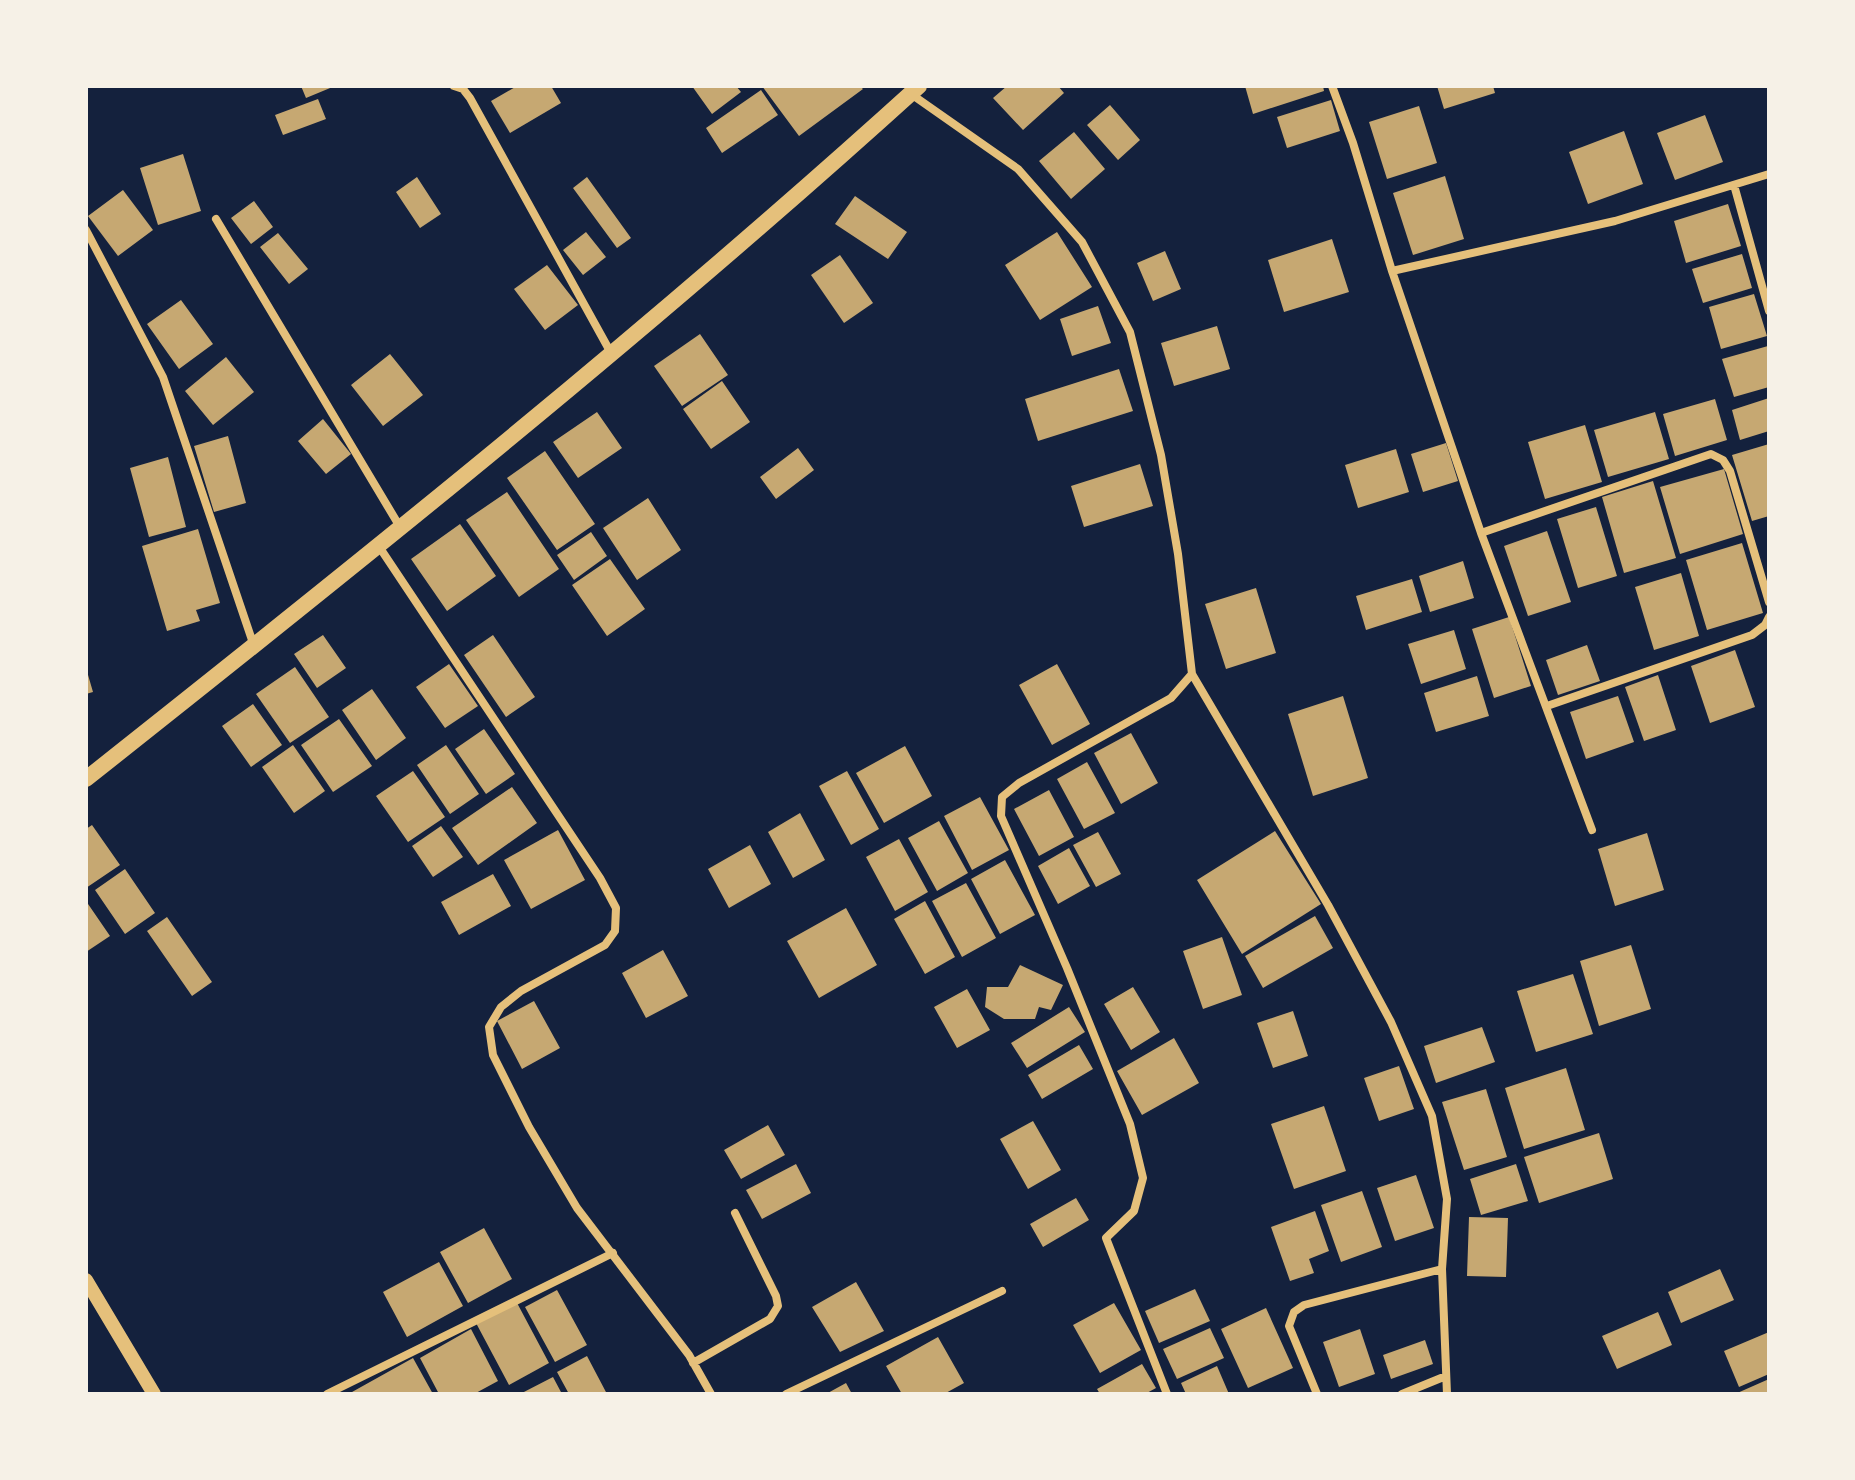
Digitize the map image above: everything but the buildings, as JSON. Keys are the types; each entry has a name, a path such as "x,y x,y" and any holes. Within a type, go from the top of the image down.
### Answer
{"main road":[{"path":"86,779 254,646 611,353 801,193 914,90"}],"street":[{"path":"454,86 463,89 470,98 611,353"},
{"path":"1332,86 1481,533 1592,830"},
{"path":"914,90 1018,169 1082,242 1130,332 1164,469 1192,674 1328,905 1391,1022 1432,1116 1447,1199 1442,1269 1447,1394"},
{"path":"1392,271 1615,221 1769,174"},
{"path":"1734,185 1769,311"},
{"path":"216,219 400,527"},
{"path":"86,230 163,377 254,646"},
{"path":"1481,533 1711,454 1723,460 1730,471 1769,602"},
{"path":"378,545 600,878 616,908 615,931 605,945 521,991 501,1007 489,1027 493,1055 529,1127 577,1208 693,1363 711,1394"},
{"path":"1547,706 1752,635 1765,625 1769,617"},
{"path":"1167,1394 1106,1238 1134,1211 1143,1178 1130,1124 1001,816 1002,797 1019,783 1171,698 1192,674"},
{"path":"693,1363 770,1319 778,1306 735,1213"},
{"path":"327,1394 613,1253"},
{"path":"1317,1394 1289,1326 1294,1312 1304,1305 1442,1269"},
{"path":"86,1280 154,1394"},
{"path":"786,1394 1002,1291"},
{"path":"1402,1394 1446,1376"}]}
